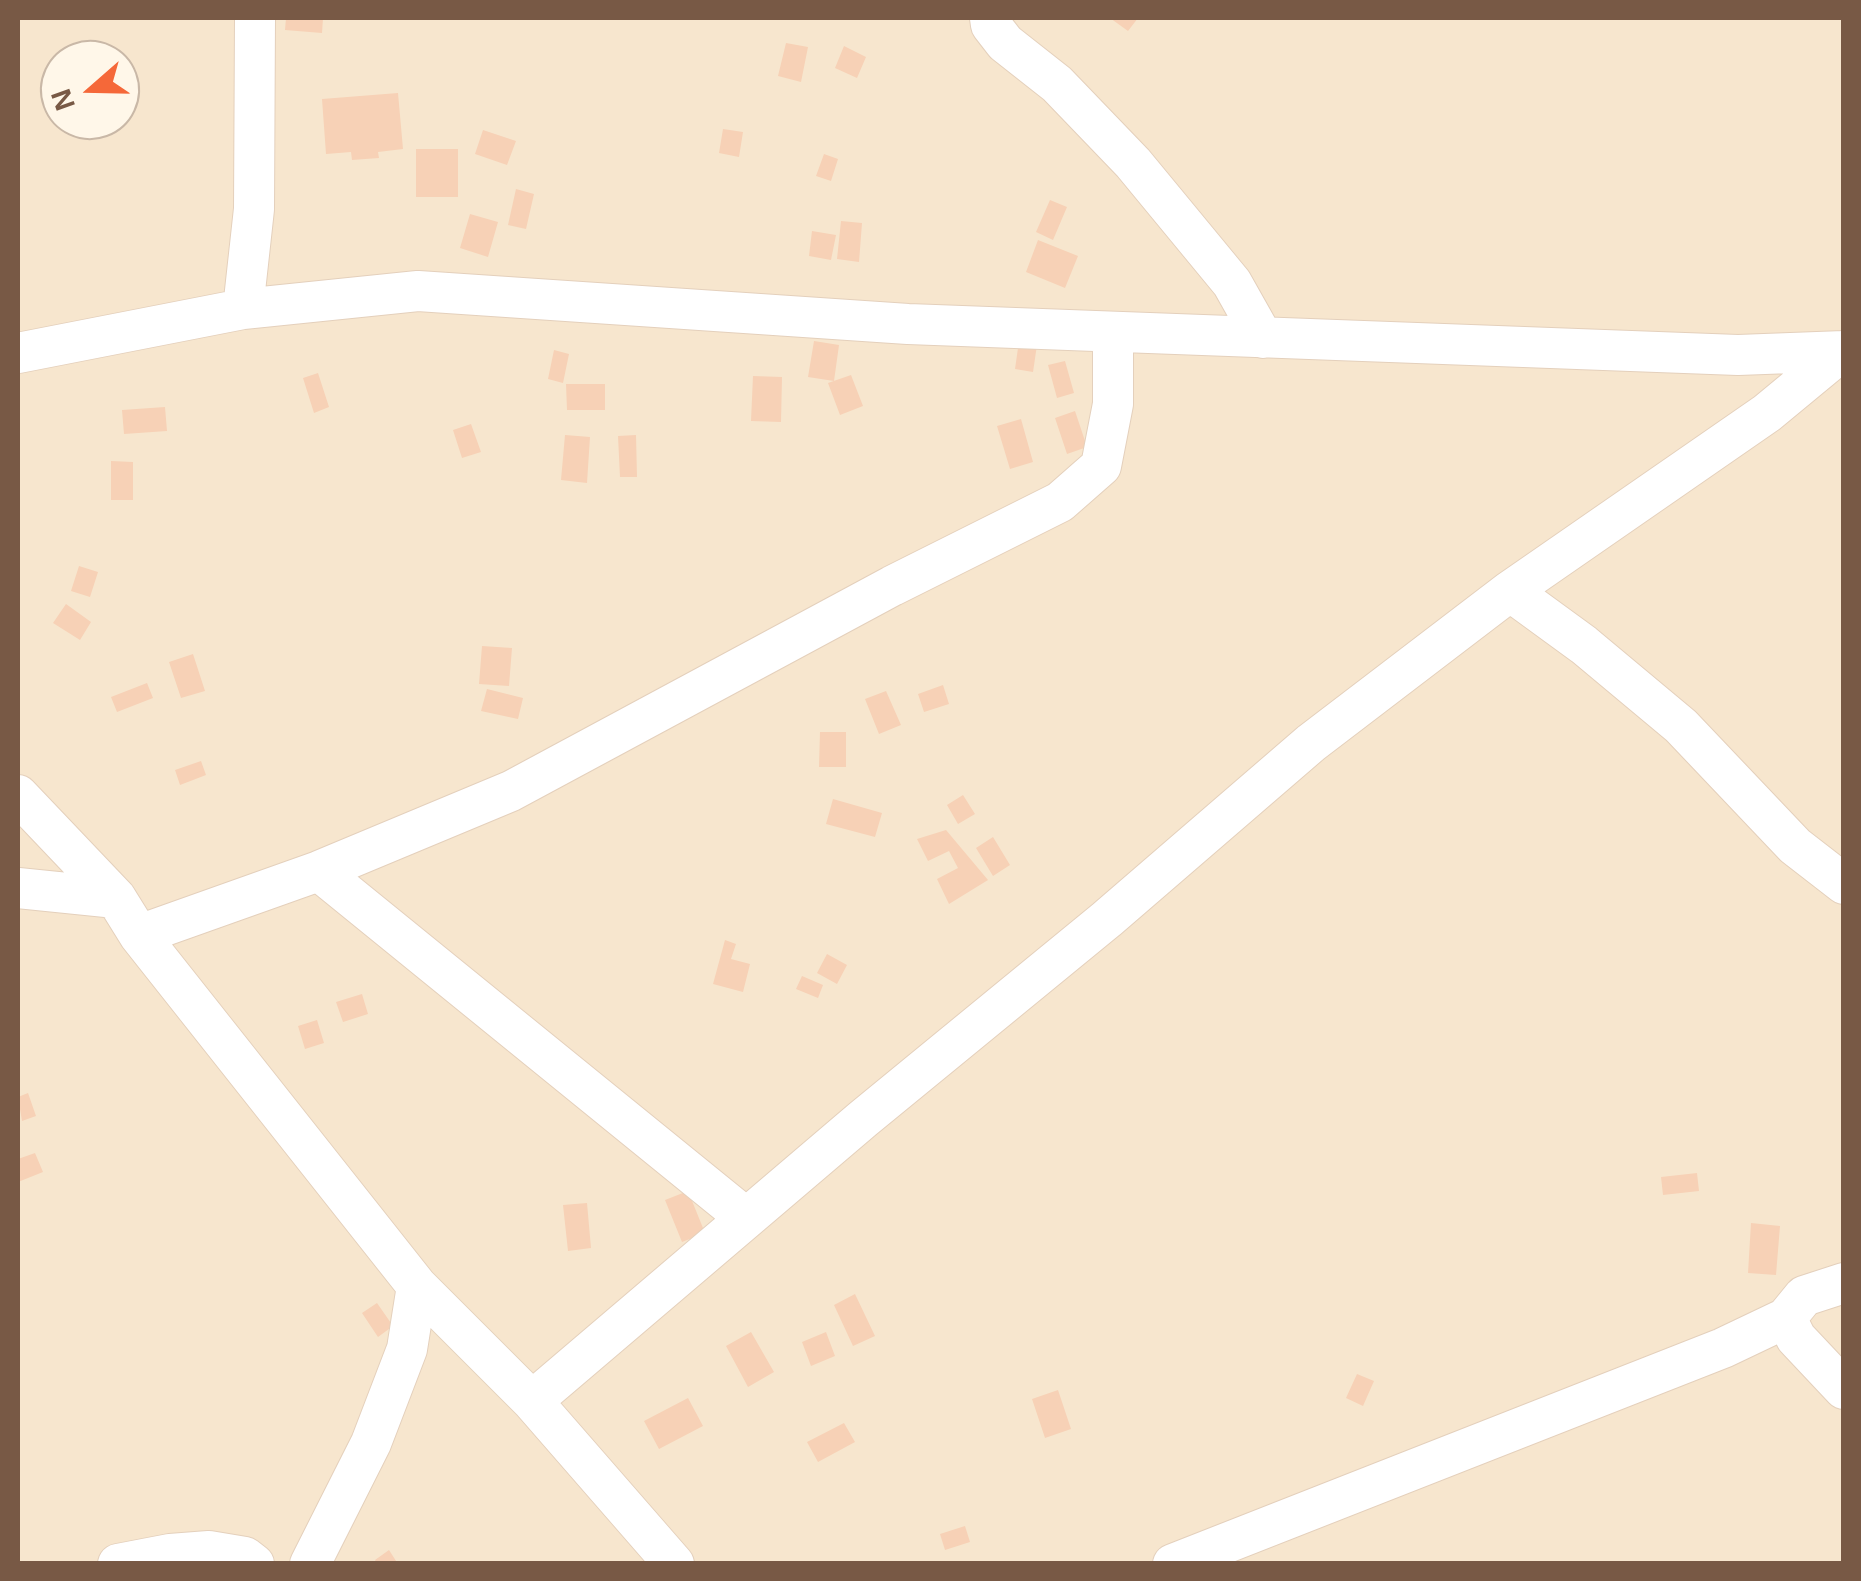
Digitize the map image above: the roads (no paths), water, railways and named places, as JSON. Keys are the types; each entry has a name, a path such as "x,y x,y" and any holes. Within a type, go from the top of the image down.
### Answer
{"street":[{"path":"243,308 254,209 255,18"},
{"path":"990,18 1005,44 1058,84 1132,163 1232,283 1263,338"},
{"path":"18,353 243,308 418,291 908,324 1738,355 1842,351"},
{"path":"139,935 319,871 510,791 892,586 1060,502 1101,466 1112,404 1113,332"},
{"path":"532,1400 1107,919 1311,743 1510,591 1767,413 1842,351"},
{"path":"1510,591 1584,645 1681,726 1796,846 1844,884"},
{"path":"18,794 116,898 139,935 417,1286 532,1400 674,1564"},
{"path":"319,871 746,1218"},
{"path":"18,888 116,898"},
{"path":"1174,1564 1668,1370 1786,1318 1804,1296 1844,1283"},
{"path":"310,1564 371,1443 408,1348 417,1286"},
{"path":"1786,1318 1796,1338 1844,1389"},
{"path":"118,1564 209,1551 245,1557 254,1564"}]}
